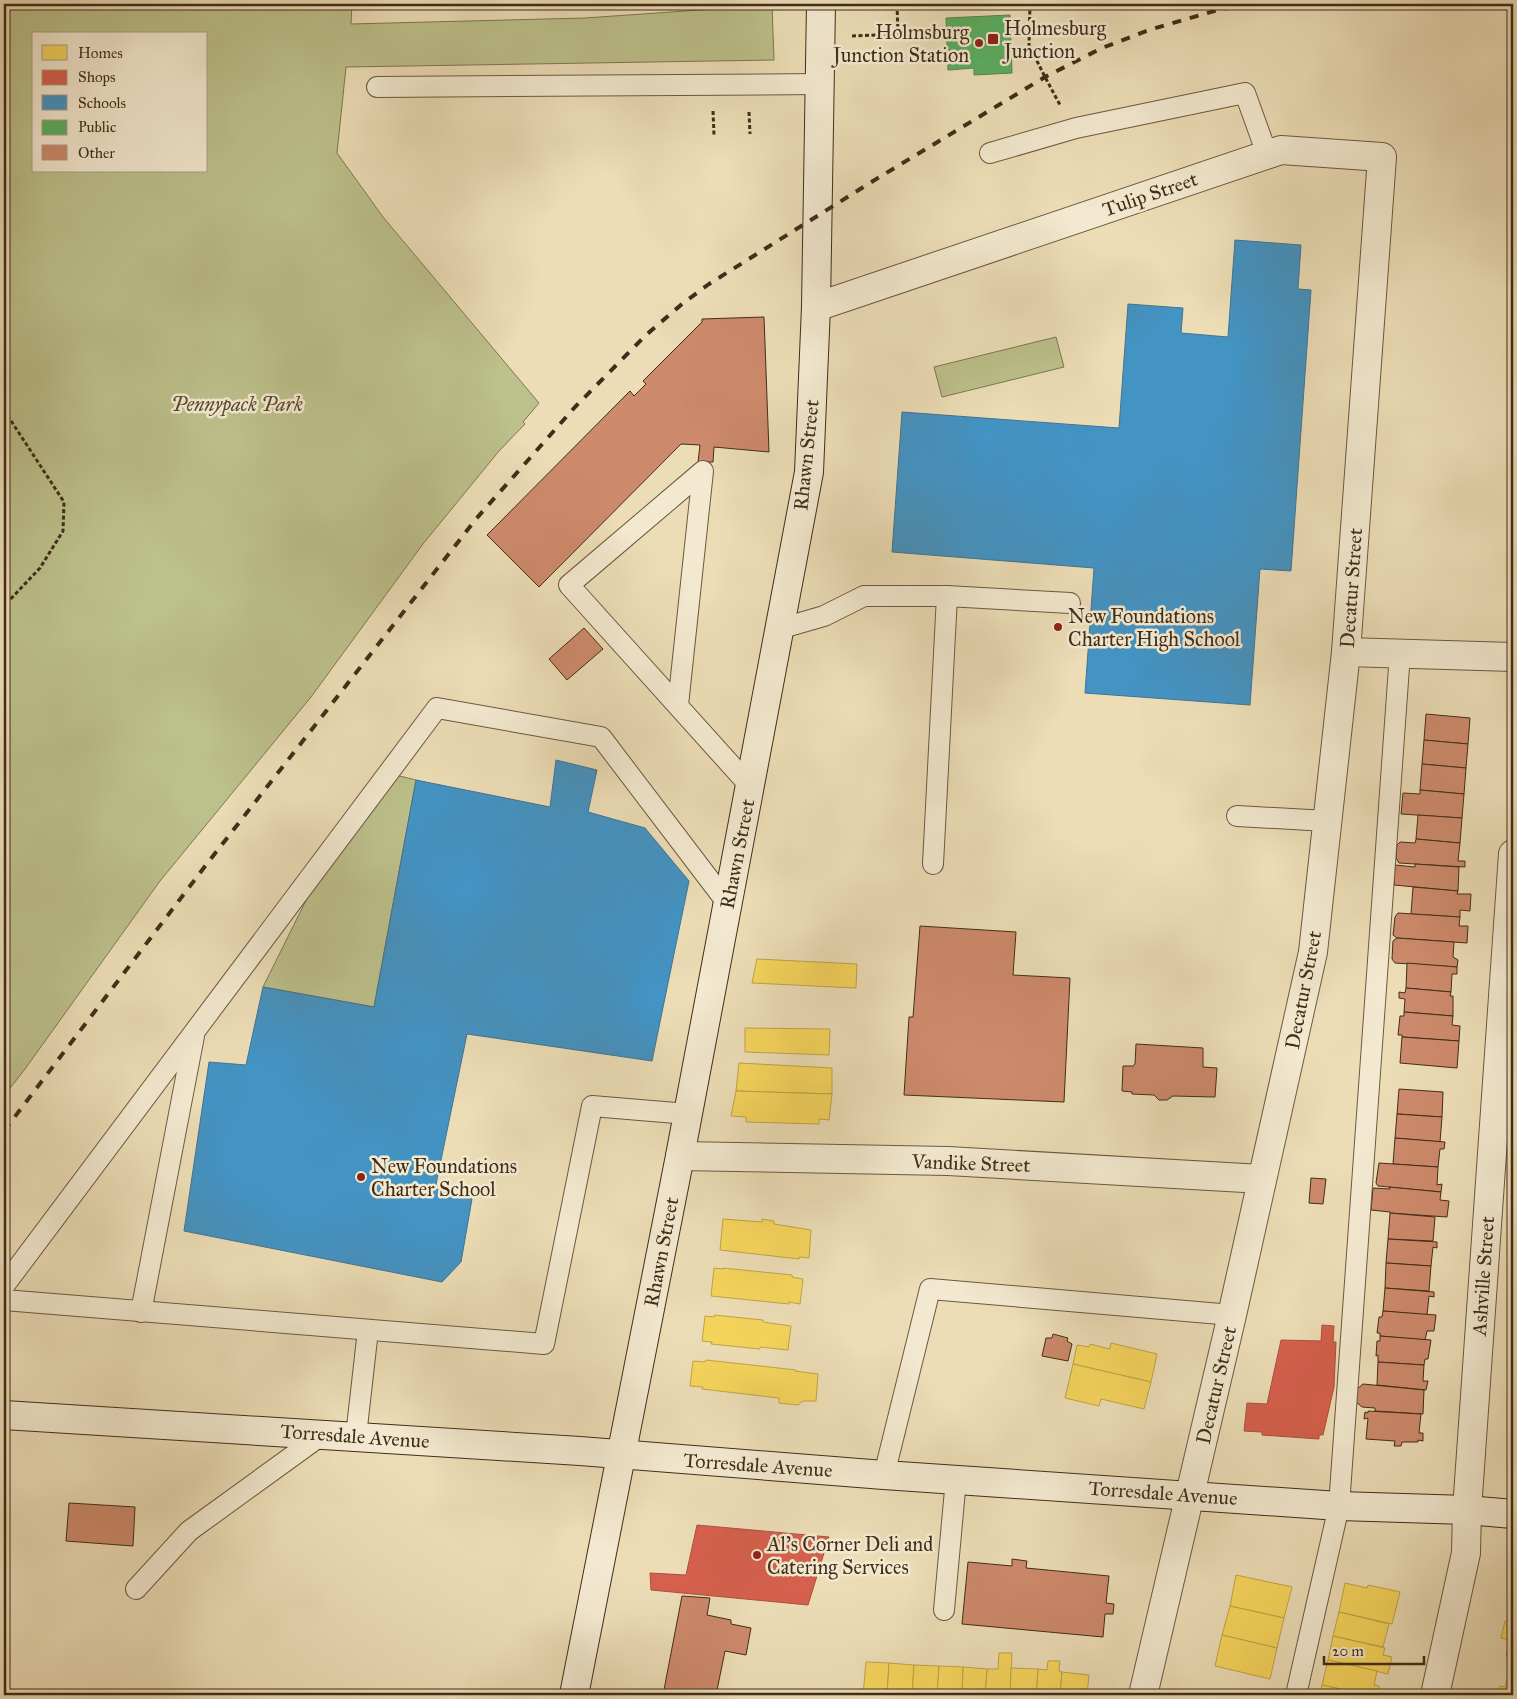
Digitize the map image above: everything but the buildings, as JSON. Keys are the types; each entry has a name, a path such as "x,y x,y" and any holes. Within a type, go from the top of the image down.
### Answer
{"street":[{"name":"Rhawn Street","path":"574,1695 680,1156 809,472 816,307 821,4"},
{"name":"Tulip Street","path":"816,307 1281,150 1382,157 1374,271"},
{"name":"Decatur Street","path":"1143,1695 1232,1315 1313,952 1346,652 1374,271"},
{"path":"1346,652 1513,657"},
{"name":"Ashville Street","path":"1435,1695 1466,1553 1467,1510 1513,854"},
{"name":"Vandike Street","path":"680,1156 948,1161 1262,1178"},
{"name":"Torresdale Avenue","path":"4,1415 356,1436 1339,1506 1467,1510 1513,1514"}],"lane":[{"path":"377,87 820,84"},
{"path":"990,153 1076,128 1245,93 1267,154"},
{"path":"678,705 703,471 569,585 750,785"},
{"path":"779,630 824,616 864,596 947,596 1070,603"},
{"path":"934,864 947,596"},
{"path":"1296,1695 1339,1506 1400,653"},
{"path":"4,1286 436,708 600,737 728,904"},
{"path":"1237,816 1328,821"},
{"path":"141,1312 195,1031"},
{"path":"4,1300 544,1344 592,1106 688,1114"},
{"path":"884,1475 930,1289 1232,1315"},
{"path":"356,1436 368,1330"},
{"path":"136,1589 189,1532 323,1434"},
{"path":"944,1610 956,1479"}],"path":[{"path":"866,35 898,34 897,4"},
{"path":"1030,4 1029,45 1056,99 1076,128"},
{"path":"4,410 64,502 63,531 40,568 4,606"}],"green space":[{"name":"Pennypack Park","path":"4,4 352,4 351,24 585,18 772,5 774,60 346,67 337,153 383,217 539,403 523,422 525,424 499,451 423,544 311,697 160,881 4,1096"},
{"path":"1056,337 1064,367 942,397 934,367"},
{"path":"383,772 416,780 374,1007 263,987 345,822"}],"railway":[{"path":"4,1131 206,865 476,519 575,407 646,335 709,284 873,181 1045,77 1102,48 1149,30 1221,9 1251,4"}],"place":[{"name":"Holmesburg Junction","path":"993,39"},
{"name":"Holmsburg Junction Station","path":"979,43"},
{"name":"New Foundations Charter High School","path":"1058,627"},
{"name":"New Foundations Charter School","path":"361,1177"},
{"name":"Al's Corner Deli and Catering Services","path":"757,1555"}]}
